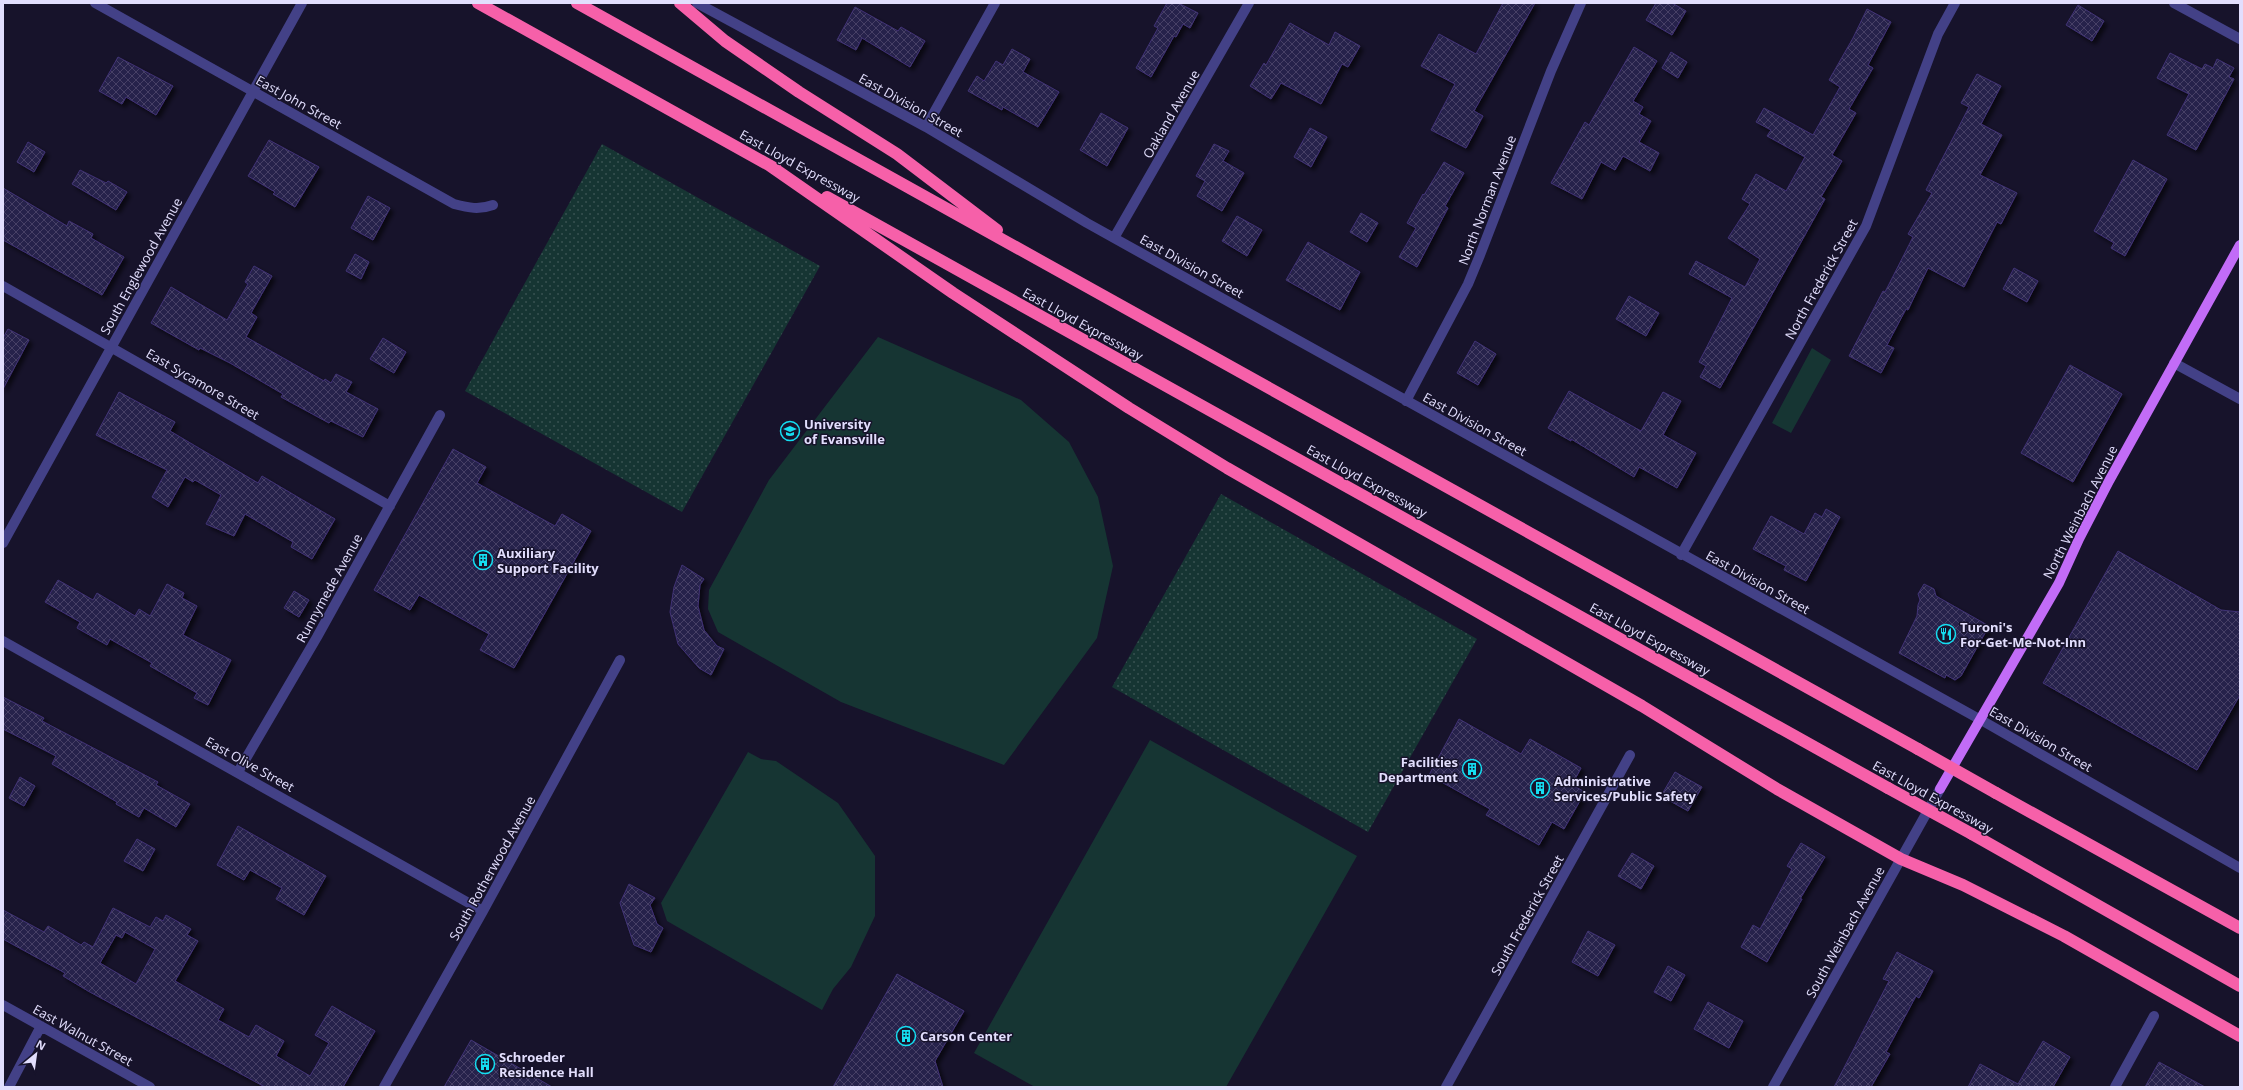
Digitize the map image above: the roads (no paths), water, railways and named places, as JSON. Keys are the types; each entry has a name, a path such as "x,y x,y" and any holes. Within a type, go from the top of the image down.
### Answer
{"highway":[{"name":"East Lloyd Expressway","path":"478,3 1972,834 2240,986"},
{"path":"577,3 2240,928"},
{"path":"680,3 725,42 799,92 897,154 1033,257"},
{"path":"769,165 953,293 1176,438 1642,706 1777,789 1901,859 1963,885 2064,936 2240,1036"}],"main road":[{"name":"North Weinbach Avenue","path":"1940,789 2059,583 2109,481 2240,245"}],"street":[{"name":"East John Street","path":"95,3 454,204 471,209 485,208 493,205"},
{"name":"South Englewood Avenue","path":"3,543 302,3"},
{"name":"East Division Street","path":"697,3 926,126 1114,238 1981,720 2240,868"},
{"path":"926,126 995,3"},
{"name":"Oakland Avenue","path":"1114,238 1249,3"},
{"name":"North Norman Avenue","path":"1406,401 1468,284 1551,71 1580,3"},
{"name":"North Frederick Street","path":"1682,554 1866,226 1938,34 1954,3"},
{"path":"2174,3 2240,39"},
{"name":"East Sycamore Street","path":"3,286 111,346 390,506"},
{"path":"2174,363 2240,399"},
{"name":"Runnymede Avenue","path":"238,772 390,506 440,415"},
{"name":"East Olive Street","path":"3,641 483,911"},
{"name":"South Rotherwood Avenue","path":"384,1087 483,911 620,660"},
{"name":"South Frederick Street","path":"1446,1087 1630,755"},
{"name":"South Weinbach Avenue","path":"1773,1087 1940,789"},
{"name":"East Walnut Street","path":"3,1005 150,1087"},
{"path":"2115,1087 2154,1016"},
{"path":"8,1087 41,1026"}],"place":[{"name":"University of Evansville","path":"790,431"},
{"name":"Auxiliary Support Facility","path":"483,560"},
{"name":"Turoni's For-Get-Me-Not-Inn","path":"1946,634"},
{"name":"Facilities Department","path":"1472,769"},
{"name":"Administrative Services/Public Safety","path":"1540,788"},
{"name":"Carson Center","path":"906,1036"},
{"name":"Schroeder Residence Hall","path":"485,1064"}]}
